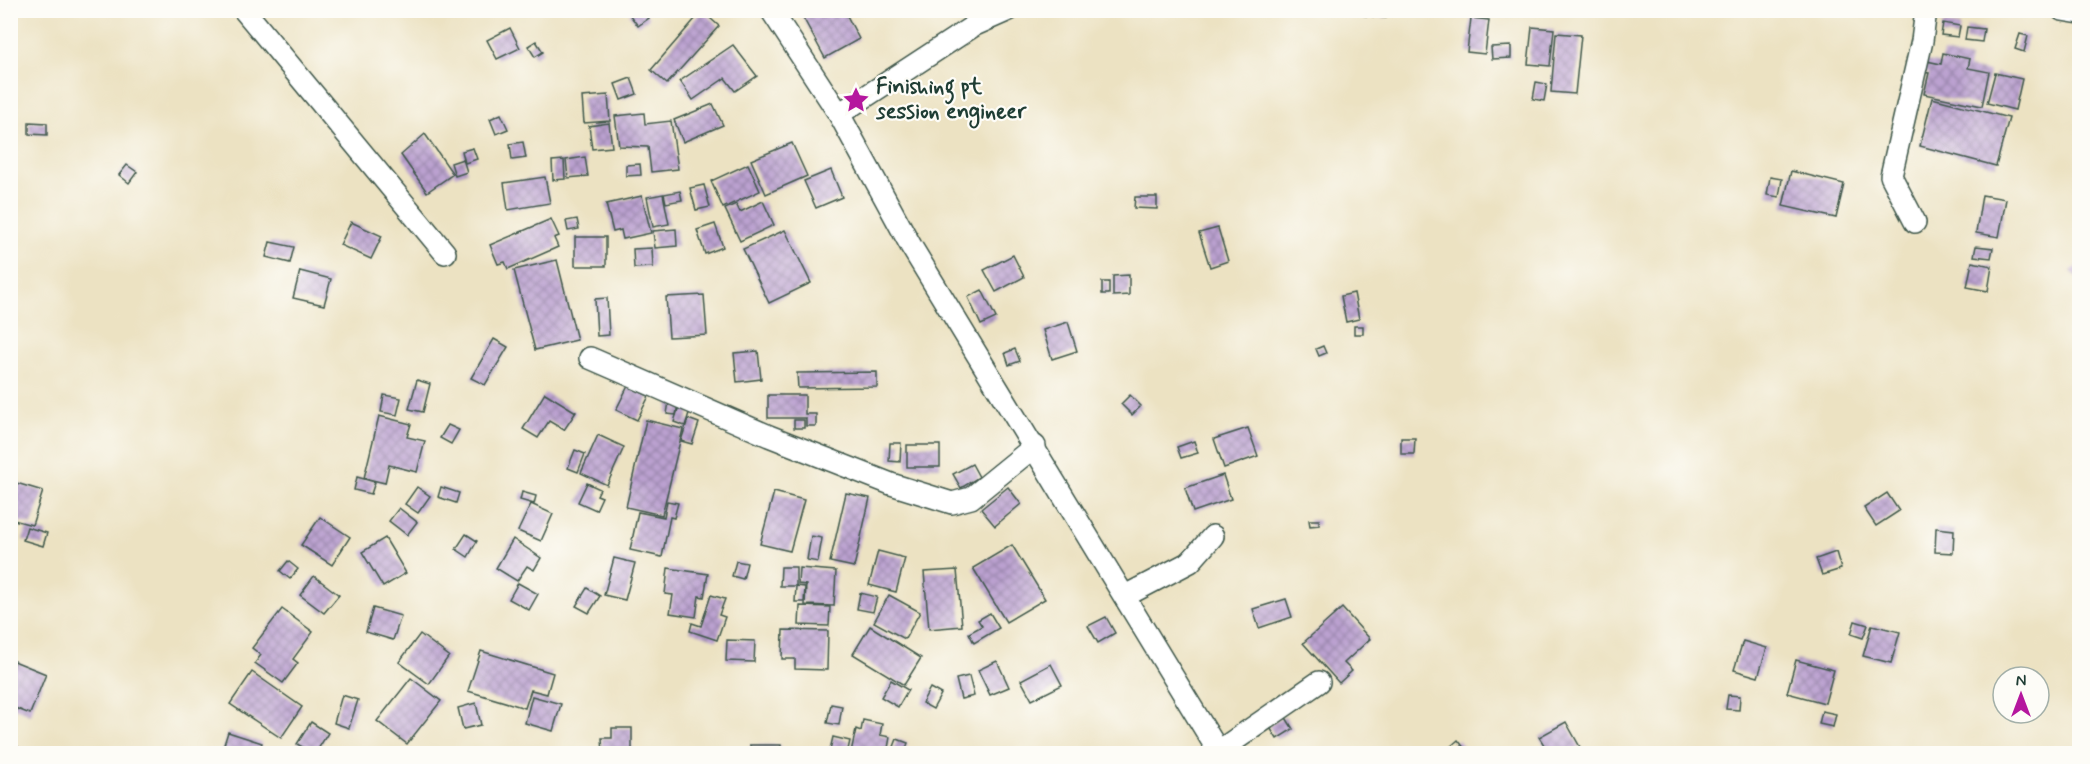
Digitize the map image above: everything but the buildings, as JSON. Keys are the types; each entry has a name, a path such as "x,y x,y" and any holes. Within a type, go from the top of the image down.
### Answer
{"street":[{"path":"244,10 445,253"},
{"path":"771,10 839,114 911,246 1220,752 1319,682"},
{"path":"839,114 975,25 1009,10"},
{"path":"1915,222 1891,176 1922,41 1926,10"},
{"path":"2062,10 2079,13"},
{"path":"590,358 769,436 891,484 952,503 971,498 1035,446"},
{"path":"1125,596 1190,562 1213,536"}],"place":[{"name":"Finishing pt session engineer","path":"856,100"}]}
